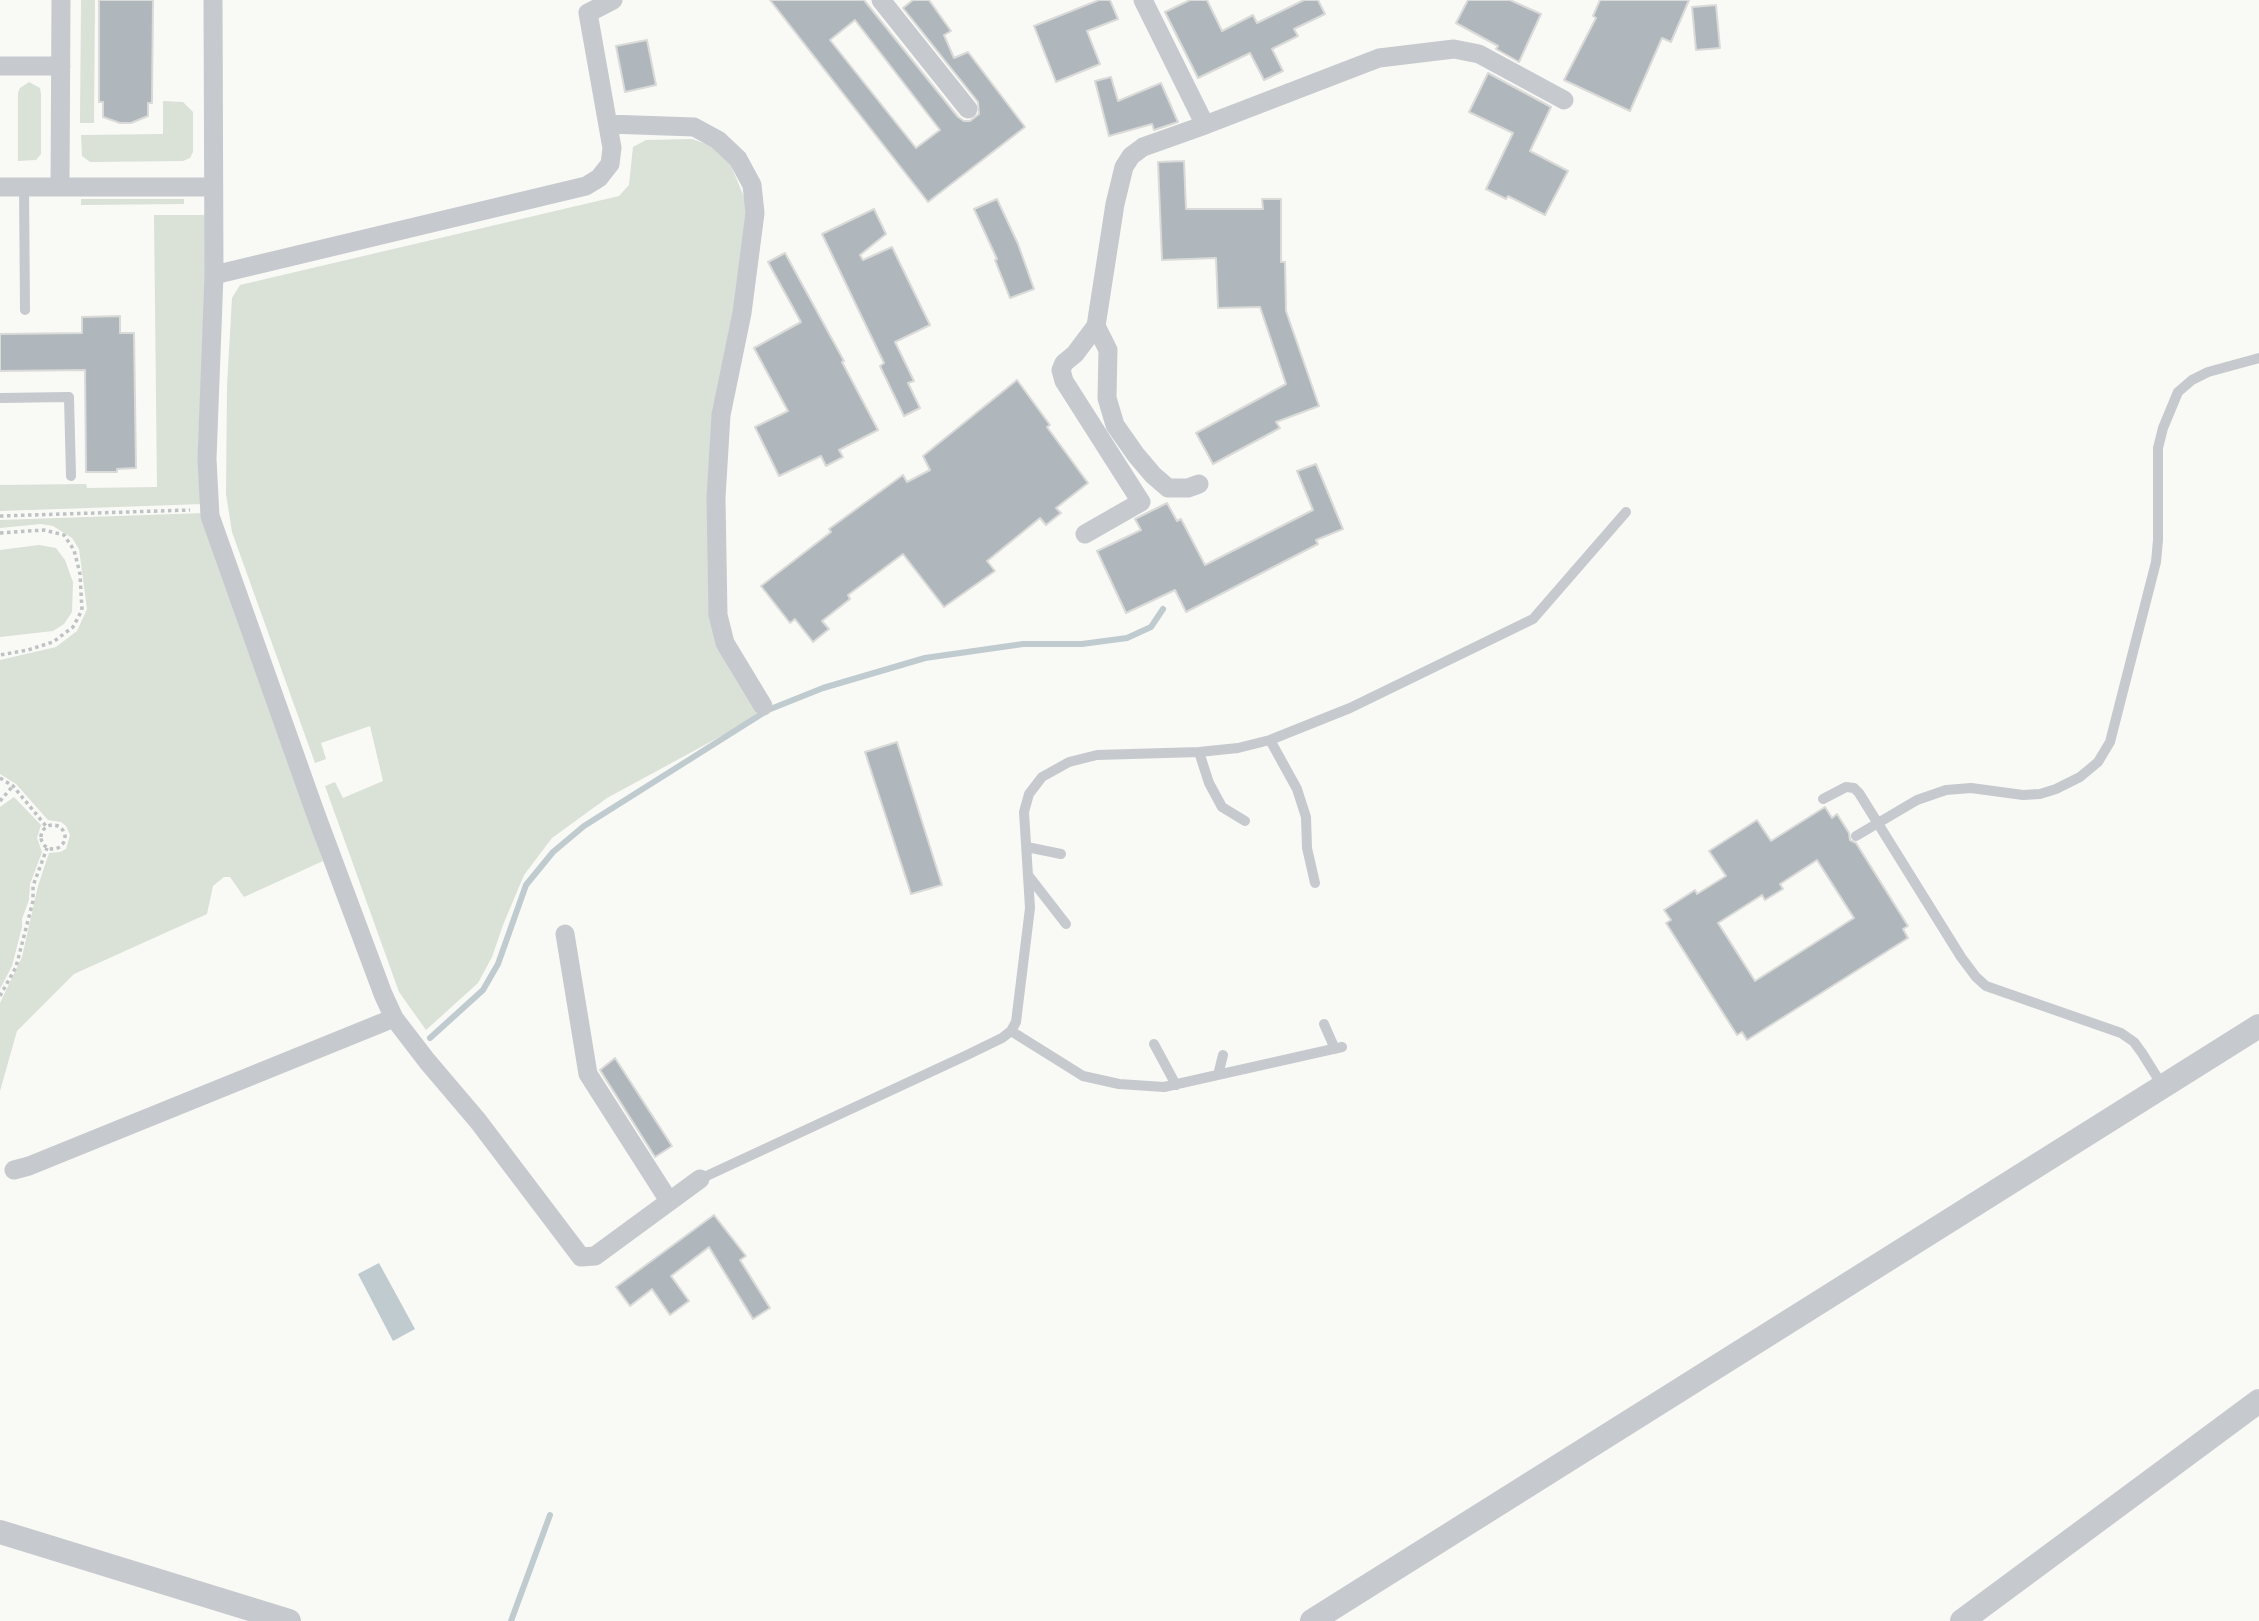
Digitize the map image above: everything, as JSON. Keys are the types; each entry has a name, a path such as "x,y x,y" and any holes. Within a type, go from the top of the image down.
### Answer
{"street":[{"path":"61,0 61,187"},
{"path":"213,0 214,275 207,459 209,509 217,539 383,994 394,1018 478,1121 581,1257 595,1256 700,1179"},
{"path":"214,275 586,186 599,177 610,164 612,148 588,13 613,0"},
{"path":"881,0 968,109"},
{"path":"1143,0 1205,125"},
{"path":"1085,534 1141,502 1063,381 1061,370 1096,327 1115,204 1124,167 1131,156 1143,147 1379,58 1454,49 1479,54 1564,100"},
{"path":"0,66 61,66"},
{"path":"608,124 694,127 718,140 738,159 752,185 755,214 742,313 721,415 716,498 718,615 725,643 763,706"},
{"path":"0,187 213,187"},
{"path":"1096,327 1108,350 1107,398 1115,425 1136,456 1168,488 1188,488 1199,484"},
{"path":"565,934 588,1074 669,1201"},
{"path":"14,1170 394,1018"},
{"path":"1312,1621 2259,1026"},
{"path":"1962,1621 2259,1401"},
{"path":"0,1532 289,1621"}],"lane":[{"path":"24,187 25,310"},
{"path":"1856,836 1917,800 1946,790 1971,788 2040,794 2080,776 2098,762 2110,742 2156,562 2158,447 2163,428 2178,392 2192,380 2208,372 2259,358"},
{"path":"0,398 69,397 71,476"},
{"path":"700,1179 965,1056 1011,1031 1016,1022 1030,908 1024,812 1029,794 1042,777 1069,762 1097,755 1238,748 1270,740 1350,708 1533,619 1626,512"},
{"path":"1270,740 1297,789 1306,817 1307,848 1315,883"},
{"path":"1199,752 1209,783 1222,807 1245,821"},
{"path":"1823,799 1846,787 1854,788 1961,957 1986,986 2121,1033 2134,1042 2163,1087"},
{"path":"1027,847 1061,854"},
{"path":"1028,874 1066,924"},
{"path":"1011,1031 1083,1076 1119,1084 1164,1087 1338,1048 1324,1024"},
{"path":"1153,1044 1176,1085"},
{"path":"1218,1075 1223,1055"}],"path":[{"path":"0,516 209,509"},
{"path":"0,533 44,530 64,535 74,550 80,574 82,602 79,620 64,635 42,646 0,655"},
{"path":"0,778 13,786 46,826"},
{"path":"0,801 13,786"},
{"path":"0,996 16,967 33,901 33,886 47,848 41,837 42,830 46,826 59,825 66,836 65,843 60,848 47,848"}],"shaded area":[{"path":"81,0 95,0 94,123 80,123"},
{"path":"29,82 40,88 41,94 41,154 36,160 18,161 18,93 20,88"},
{"path":"163,101 183,102 193,112 193,152 190,158 183,161 90,162 82,156 81,135 163,134"},
{"path":"692,139 715,147 730,163 747,212 735,318 714,417 720,647 758,716 607,798 552,838 524,875 492,957 478,983 426,1030 399,992 325,786 335,782 343,798 383,781 370,726 321,743 326,759 315,763 232,532 226,494 227,386 232,298 240,285 619,196 629,185 633,147 646,140"},
{"path":"81,199 184,199 184,204 81,205"},
{"path":"154,215 209,215 203,504 0,511 0,485 157,487"},
{"path":"205,513 323,861 244,897 230,877 224,877 213,886 207,914 74,974 17,1031 0,1091 0,1003 22,957 38,886 49,853 66,849 70,835 66,826 61,822 48,820 16,784 0,774 0,660 56,647 77,631 87,609 79,549 72,538 53,526 41,524 0,528 0,520"},
{"path":"39,545 56,548 65,560 73,582 72,612 64,624 53,631 0,637 0,550"},
{"path":"14,797 41,825 37,838 42,852 30,884 29,900 12,966 0,989 0,807"},
{"path":"379,1263 415,1329 393,1341 358,1274"}],"building":[{"path":"99,0 153,0 152,103 148,103 148,116 131,123 120,123 103,117 103,102 99,102"},
{"path":"770,0 864,0 958,117 970,121 979,114 978,102 903,8 913,0 929,0 951,31 944,35 954,58 968,52 1025,127 928,202","holes":["855,20 940,130 916,148 830,40"]},
{"path":"1099,0 1110,0 1118,19 1087,31 1100,64 1056,82 1034,26"},
{"path":"1190,0 1207,0 1222,31 1253,15 1257,23 1304,0 1318,0 1325,14 1294,29 1298,36 1272,49 1283,71 1264,80 1250,53 1198,78 1165,12"},
{"path":"1468,0 1510,0 1541,14 1519,62 1496,49 1498,46 1456,23"},
{"path":"1600,0 1689,0 1671,42 1662,38 1630,111 1564,80 1596,18 1593,16"},
{"path":"1716,5 1720,48 1696,50 1692,7"},
{"path":"647,40 656,85 625,92 616,46"},
{"path":"1488,73 1551,107 1530,151 1568,171 1545,215 1508,196 1506,199 1486,189 1513,133 1469,112"},
{"path":"1111,77 1118,101 1161,83 1178,122 1154,130 1152,124 1109,136 1095,81"},
{"path":"1184,161 1186,209 1263,209 1262,199 1281,199 1281,262 1285,262 1286,311 1319,406 1276,422 1280,428 1213,464 1196,433 1286,384 1260,307 1218,308 1216,258 1162,260 1158,162"},
{"path":"997,199 1018,244 1034,289 1010,298 995,260 997,259 974,209"},
{"path":"874,209 886,234 860,255 863,260 892,247 930,325 895,342 914,381 908,383 920,408 904,416 880,366 884,363 822,234"},
{"path":"785,253 878,430 839,450 843,457 826,466 821,456 779,476 755,427 788,411 754,348 801,322 768,262"},
{"path":"120,316 120,333 134,333 136,468 117,469 117,472 86,472 85,370 0,371 0,334 82,333 82,317"},
{"path":"1017,380 1088,483 1056,508 1061,513 1046,525 1040,518 987,561 995,571 944,607 903,554 848,595 850,599 822,621 829,629 813,642 795,619 790,623 761,586 831,532 829,529 903,475 907,482 930,470 923,456"},
{"path":"1316,464 1343,529 1316,540 1318,544 1186,612 1175,590 1126,613 1097,551 1141,530 1135,519 1167,503 1177,521 1181,519 1205,565 1313,510 1297,471"},
{"path":"897,742 942,885 911,894 865,752"},
{"path":"1825,807 1832,818 1837,814 1849,833 1850,840 1856,843 1908,926 1903,929 1908,938 1747,1040 1742,1032 1737,1035 1666,923 1671,920 1664,910 1695,890 1697,894 1726,876 1709,851 1757,820 1771,841","holes":["1817,860 1854,918 1755,981 1718,923 1762,895 1765,900 1783,889 1780,884"]},
{"path":"615,1058 672,1146 655,1157 600,1070"},
{"path":"714,1215 746,1256 740,1260 770,1308 753,1319 709,1247 671,1276 689,1301 670,1315 652,1289 630,1306 616,1287"}],"waterway":[{"path":"430,1038 483,990 498,964 526,885 553,852 584,826 768,710 823,688 925,658 1023,644 1082,644 1127,638 1151,627 1163,609"},
{"path":"511,1621 550,1515"}]}
